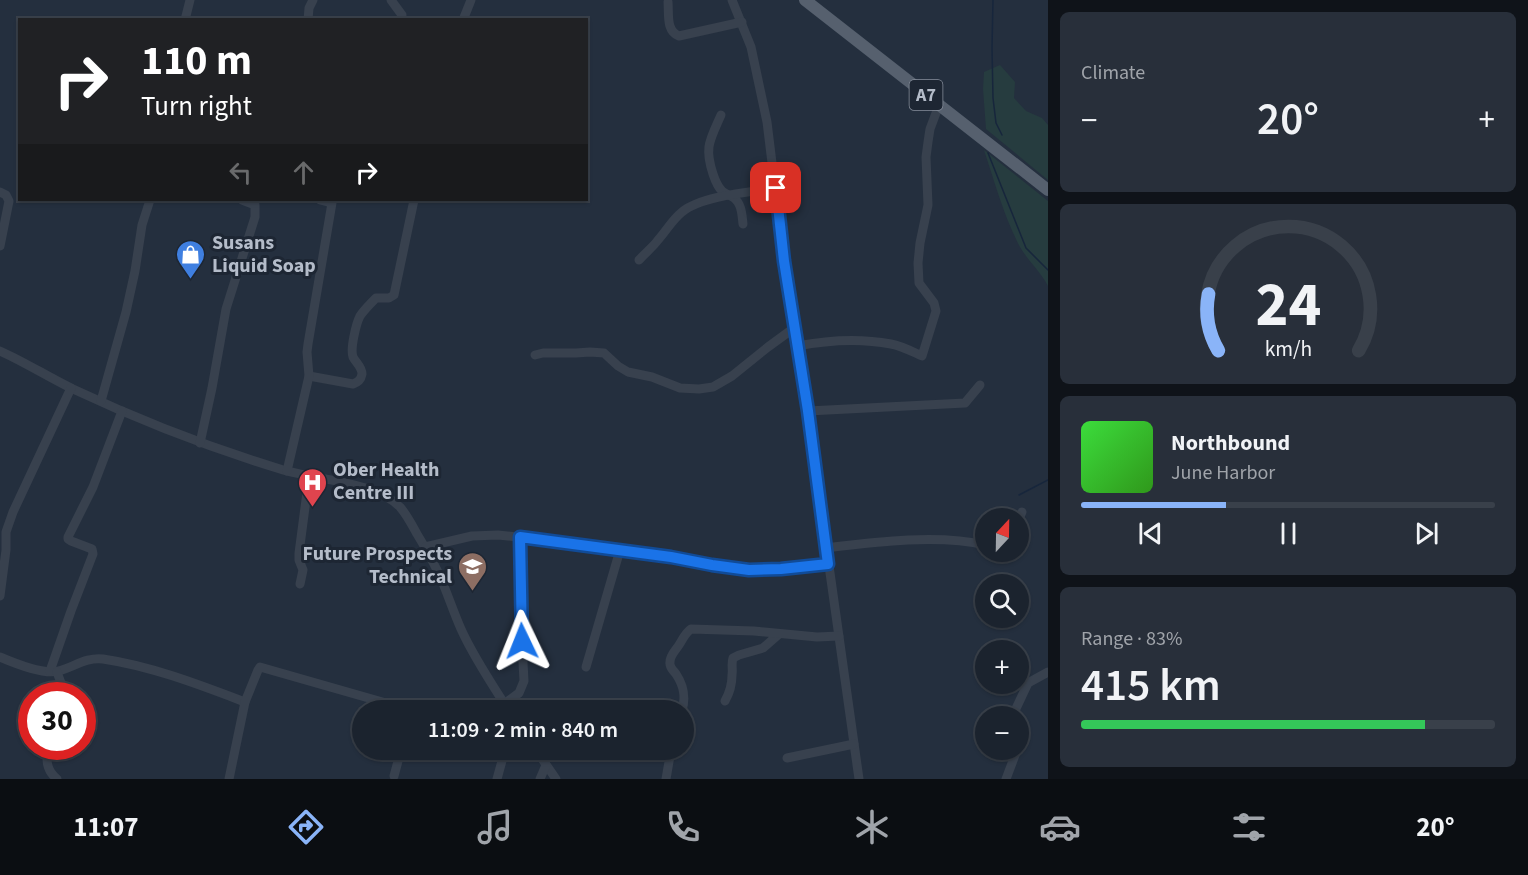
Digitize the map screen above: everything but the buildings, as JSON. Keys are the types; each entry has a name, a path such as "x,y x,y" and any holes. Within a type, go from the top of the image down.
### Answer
{"main road":[{"name":"A7","path":"805,0 1048,190"}],"street":[{"path":"186,18 190,0"},
{"path":"308,18 313,0"},
{"path":"391,0 402,15"},
{"path":"464,18 471,0"},
{"path":"732,0 754,59 764,106 784,261 808,411 859,779"},
{"path":"668,2 671,30 679,36 742,22"},
{"path":"797,345 831,340 859,341 892,344 922,356 936,311 934,303 919,283 918,263 928,205 926,157 930,129 939,105"},
{"path":"721,115 711,139 708,157 715,181 722,192 737,201 740,206 743,224"},
{"path":"639,260 672,221 691,206 728,195 776,188"},
{"path":"0,192 6,195 9,201 0,246"},
{"path":"100,401 128,306 142,225 150,201"},
{"path":"200,443 226,309 255,218 255,205 245,201"},
{"path":"287,471 309,376 308,344 332,203 324,201"},
{"path":"309,376 353,384 359,381 361,370 352,352 358,320 376,298 389,298 394,295 414,201"},
{"path":"535,355 590,352 604,354 628,372 651,377 680,388 699,389 719,384 732,376 794,328"},
{"path":"0,351 71,388 200,443 309,477 358,486 389,498 401,508 425,547 471,649 502,700"},
{"path":"808,411 965,403 980,385"},
{"path":"0,596 6,550 3,533 71,388"},
{"path":"60,682 54,671 71,611 93,554 91,549 70,541 68,537 93,487 122,411"},
{"path":"300,584 303,570 298,553 309,477"},
{"path":"425,547 472,536 498,535 756,570 828,564"},
{"path":"513,700 524,681 520,537"},
{"path":"826,548 944,539 975,543"},
{"path":"586,667 620,550"},
{"path":"685,700 684,692 670,661 688,631 693,628 817,637 839,636"},
{"path":"725,701 732,678 733,658 763,648 778,634"},
{"path":"0,657 30,667 54,671 84,661 103,659 162,673 245,702"},
{"path":"229,779 245,702 260,667 373,700"},
{"path":"1018,706 1028,683 1048,672"},
{"path":"787,758 854,744"},
{"path":"47,760 49,770 57,779"},
{"path":"394,776 398,760"},
{"path":"496,779 502,760"},
{"path":"543,760 556,779"},
{"path":"666,779 669,760"},
{"path":"1006,779 1013,760"},
{"path":"540,779 546,765"}],"green space":[{"path":"1000,65 1015,82 1014,98 1026,111 1042,118 1048,125 1048,180 986,129 984,72"},
{"path":"984,150 1048,201 1048,286 1014,236"}],"waterway":[{"path":"993,0 993,98 996,123 1002,135"},
{"path":"988,153 1026,248 1048,270"},
{"path":"1019,495 1048,480"}],"place":[{"name":"Susans Liquid Soap","path":"191,280"},
{"name":"Ober Health Centre III","path":"312,508"},
{"name":"Future Prospects Technical","path":"473,592"}],"route":[{"path":"522,641 520,537 749,570 828,564 808,411 784,261 776,188"}]}
